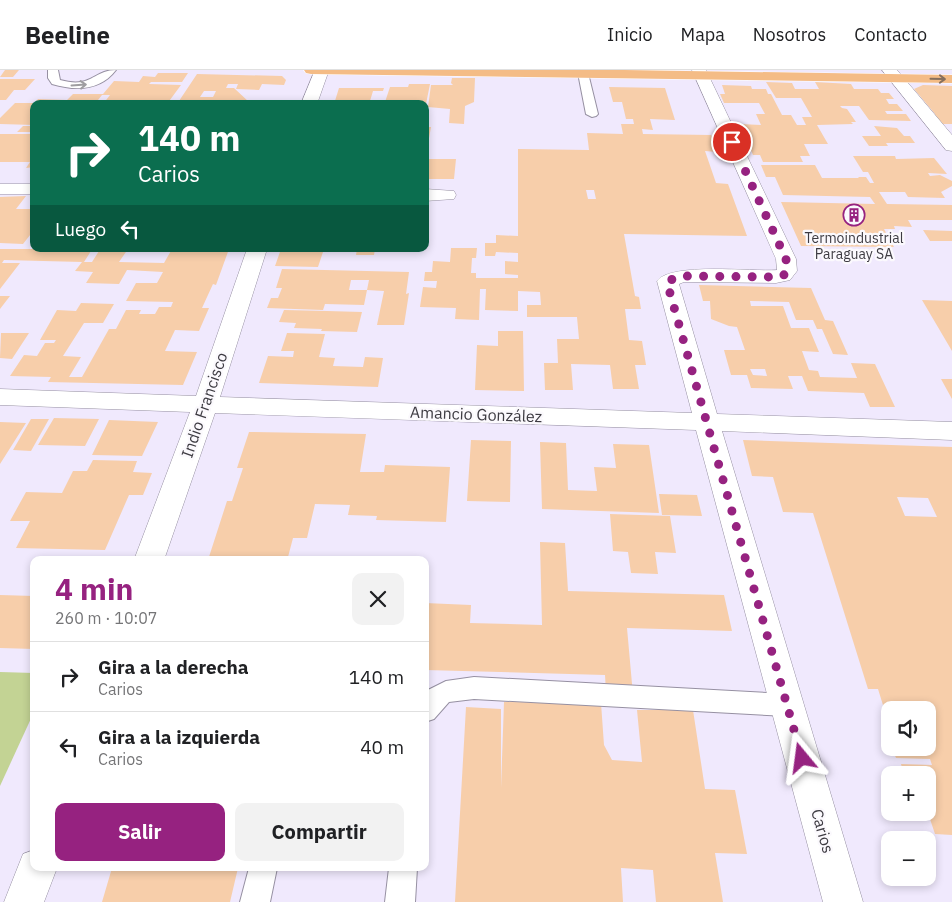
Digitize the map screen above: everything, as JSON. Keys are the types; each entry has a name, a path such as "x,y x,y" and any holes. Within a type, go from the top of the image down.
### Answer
{"main road":[{"path":"311,70 893,74 952,79"}],"street":[{"path":"311,100 322,70"},
{"name":"Carios","path":"700,73 786,259 787,271 783,276 776,277 681,276 668,281 668,286 843,902"},
{"path":"893,74 952,146"},
{"path":"0,189 30,189"},
{"path":"429,195 447,195"},
{"name":"Indio Francisco","path":"150,556 206,403 256,252"},
{"name":"Amancio González","path":"0,397 206,403 707,424 952,431"},
{"path":"24,902 36,871"}],"lane":[{"path":"53,70 53,78 56,82 67,86 83,86 98,82 111,70"},
{"path":"583,73 592,114"},
{"path":"429,704 431,700 446,691 474,688 787,705"},
{"path":"255,902 262,871"},
{"path":"400,902 404,871"}],"green space":[{"path":"0,672 30,673 30,721 0,786"}],"building":[{"path":"5,70 19,70 13,77 0,77"},
{"path":"158,73 188,73 182,82 151,82 149,84 181,85 170,100 106,100 110,95 102,95 98,100 67,100 73,94 103,94 114,81 139,82 143,76 155,77"},
{"path":"197,74 282,76 286,80 284,85 262,84 259,90 236,89 238,84 228,84 226,88 234,88 247,100 180,100","holes":["204,91 216,91 213,97 200,97"]},
{"path":"452,78 475,78 474,102 465,106 464,124 449,123 450,109 429,107 431,85 453,85 451,83"},
{"path":"0,79 35,79 25,90 14,90 6,100 0,100"},
{"path":"766,82 792,83 795,89 819,89 815,82 851,84 854,89 878,89 881,93 889,93 894,99 886,99 889,104 897,104 903,111 885,111 887,114 906,114 911,121 869,120 859,106 840,106 847,109 856,122 851,122 853,124 817,125 828,144 804,144 810,156 800,156 803,162 763,162 760,155 753,155 740,124 761,125 756,114 765,114 759,103 724,103 720,94 725,94 722,85 751,86 752,89 766,89 768,94 771,94 782,115 791,115 797,125 806,125 802,117 812,117 801,98 776,98"},
{"path":"409,84 430,84 427,100 386,100 390,87 408,87"},
{"path":"923,85 952,86 952,124 939,124 930,114 935,114 914,89"},
{"path":"609,87 665,88 675,120 650,119 653,130 642,129 643,134 711,135 717,152 705,151 716,183 728,184 747,236 624,234 635,296 639,297 641,309 625,309 629,340 642,341 646,365 635,365 639,389 613,389 610,365 571,364 573,390 545,390 544,363 558,363 557,339 579,339 577,317 527,317 527,305 541,305 540,292 518,291 518,311 485,310 486,289 480,289 479,320 455,319 456,308 420,307 423,287 436,288 437,281 424,281 425,272 432,272 433,261 450,262 451,248 477,248 476,258 472,258 471,273 476,273 476,278 518,278 518,275 505,274 505,261 518,262 518,253 496,252 495,256 485,256 485,243 496,243 496,235 518,236 518,149 589,150 587,133 623,134 621,124 634,124 633,119 626,119 622,102 613,102","holes":["586,190 594,190 596,199 588,199"]},
{"path":"339,88 384,88 383,91 373,91 370,100 335,100"},
{"path":"15,103 30,103 30,125 0,124 0,118"},
{"path":"23,126 30,126 30,132 17,132"},
{"path":"874,126 897,128 904,136 910,136 915,143 886,143 888,146 869,146 862,136 881,136"},
{"path":"0,134 30,134 30,162 0,162"},
{"path":"853,156 895,156 896,159 934,158 947,174 928,173 930,176 940,175 952,181 952,186 941,192 945,198 908,197 905,192 879,192 887,204 952,205 952,220 908,220 912,227 894,226 895,229 884,229 894,247 801,246 781,202 875,204 870,197 783,195 775,177 766,177 761,165 815,165 822,178 866,177 870,183 874,183 868,172 863,172"},
{"path":"429,159 456,159 454,179 429,179"},
{"path":"26,196 16,209 30,209 30,235 23,244 0,243 0,197"},
{"path":"923,230 952,231 952,241 930,241"},
{"path":"0,249 30,249 30,252 90,252 84,262 92,262 98,252 126,252 119,262 164,263 170,252 228,252 216,285 213,284 202,308 209,308 199,331 175,330 165,351 197,352 183,385 48,382 51,377 10,376 24,355 37,356 45,343 54,343 56,340 40,340 57,310 76,311 81,303 114,304 103,323 84,323 63,356 81,357 69,377 82,377 109,329 116,329 126,310 141,310 139,314 155,314 159,307 171,307 173,302 126,301 136,283 157,283 163,272 127,270 119,284 86,283 93,272 75,271 82,262 4,260 2,263 20,263 0,289"},
{"path":"280,252 323,252 318,267 275,266"},
{"path":"356,252 374,252 374,255 356,255"},
{"path":"282,269 409,272 406,294 409,293 404,325 377,325 384,291 367,290 364,305 325,304 323,310 267,308 271,298 278,298 282,288 276,288","holes":["351,280 369,280 367,290 349,290"]},
{"path":"699,285 811,288 825,320 833,321 848,355 833,354 822,329 817,329 813,320 796,320 789,302 750,301 751,306 783,306 791,328 809,328 819,352 802,351 809,370 818,371 820,377 857,378 851,363 875,364 895,407 870,407 864,393 808,391 802,376 788,376 793,389 751,388 747,375 731,375 724,350 745,350 737,327 711,319 710,301 703,301","holes":["750,369 765,369 767,376 753,375"]},
{"path":"0,296 10,296 0,309"},
{"path":"922,300 952,301 952,351"},
{"path":"284,310 362,312 357,332 294,328 296,323 279,322"},
{"path":"498,331 523,331 524,391 475,390 477,345 498,346"},
{"path":"1,333 29,333 12,359 0,358"},
{"path":"287,333 325,334 319,357 335,358 333,366 363,367 365,357 383,358 378,387 259,383 268,356 293,357 294,351 281,351"},
{"path":"941,379 952,379 952,399"},
{"path":"54,418 99,419 85,446 38,445"},
{"path":"31,419 49,419 31,451 13,450"},
{"path":"109,420 158,422 142,456 92,455"},
{"path":"0,422 26,423 0,464"},
{"path":"249,432 366,434 360,472 384,472 385,465 450,467 446,522 376,520 377,516 348,515 350,505 315,504 307,538 293,538 288,556 209,556 227,501 232,501 243,468 237,468"},
{"path":"471,440 511,441 510,502 467,501"},
{"path":"743,440 952,447 952,835 936,834 931,821 936,821 936,766 902,766 901,764 932,765 930,759 896,758 895,756 936,756 936,701 882,701 878,689 868,689 813,513 783,512 773,477 752,476","holes":["897,497 928,498 937,517 905,516"]},
{"path":"540,442 566,443 568,490 597,491 594,467 616,468 613,444 649,445 659,513 542,509"},
{"path":"93,460 137,461 133,472 152,473 143,495 129,495 105,550 16,548 30,521 10,521 26,492 62,493 73,471 87,471"},
{"path":"659,494 697,495 702,516 662,515"},
{"path":"610,514 670,516 676,553 655,552 658,574 631,573 628,552 613,551"},
{"path":"540,542 565,543 568,591 724,595 732,631 627,628 633,695 606,692 605,675 429,670 429,603 471,605 470,623 542,625"},
{"path":"0,595 30,596 30,649 0,648"},
{"path":"504,702 601,703 604,745 612,760 642,762 637,710 693,710 705,789 735,790 747,854 715,853 723,902 656,902 653,870 621,868 623,902 455,902 466,707 501,709 501,788"},
{"path":"111,871 237,871 230,902 102,902"}],"place":[{"name":"Termoindustrial Paraguay SA","path":"854,215"}],"route":[{"path":"732,142 786,259 787,271 783,276 776,277 673,277 668,281 668,286 802,758"}]}
